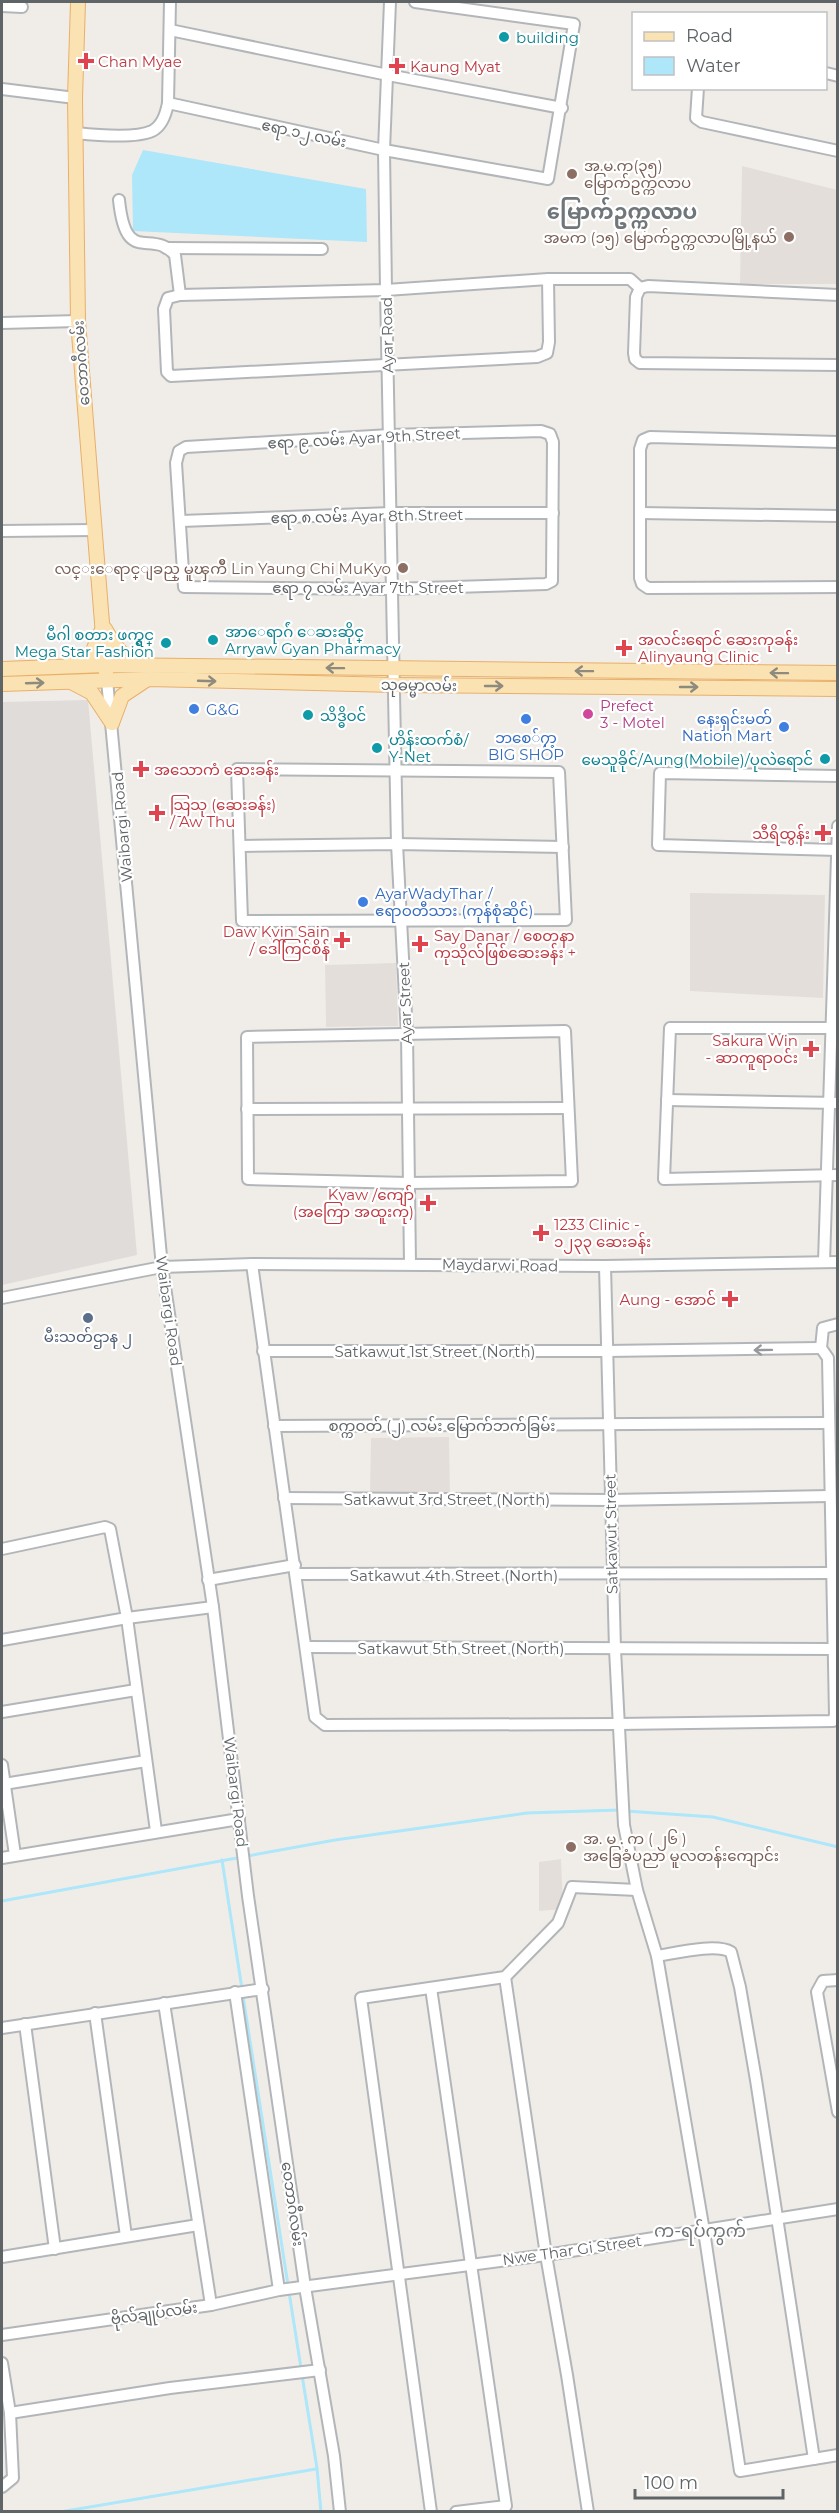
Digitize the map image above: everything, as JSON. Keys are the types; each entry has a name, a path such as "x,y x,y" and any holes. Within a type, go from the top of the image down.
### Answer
{"main road":[{"name":"ဝေဘာဂီလမ်း","path":"78,2 75,98 78,321 107,680"},
{"path":"64,667 92,653 100,637 102,624"},
{"path":"102,624 117,649 147,672 122,696 112,723"},
{"name":"သုဓမ္မာလမ်း","path":"2,669 106,665 147,672 394,685 837,689"},
{"name":"သုဓမ္မာလမ်း","path":"2,684 107,680 147,672 393,669 837,673"},
{"path":"69,681 92,693 112,723"}],"street":[{"path":"76,133 112,136 152,131 165,118 168,103 170,2"},
{"name":"Ayar Road","path":"390,2 384,150 393,669"},
{"path":"170,30 562,108 574,24 415,2"},
{"path":"2,6 22,8"},
{"path":"2,89 75,98"},
{"path":"698,90 696,118 702,122 837,151"},
{"name":"ဧရာ ၁၂ လမ်း","path":"168,103 384,150 548,179 562,108"},
{"path":"119,200 121,220 128,236 137,242 166,248 322,249"},
{"path":"166,248 172,252 177,261 180,295"},
{"path":"548,279 549,342 547,353 537,357 171,376 167,372 164,309 168,298 180,295 386,290 548,279 630,279 640,288"},
{"path":"640,288 648,286 837,295"},
{"path":"640,288 636,297 634,353 635,359 640,363 837,365"},
{"path":"2,323 78,321"},
{"name":"ဧရာ ၉ လမ်း Ayar 9th Street","path":"181,521 176,463 179,451 186,447 390,435 541,431 550,434 553,442 553,513"},
{"path":"837,442 650,437 643,440 640,449 640,578 642,584 648,588 837,588"},
{"name":"ဧရာ ၈ လမ်း Ayar 8th Street","path":"181,521 391,513 553,513"},
{"name":"ဧရာ ၇ လမ်း Ayar 7th Street","path":"181,521 184,587 392,589 546,584 552,581 553,513"},
{"path":"640,513 837,516"},
{"path":"2,531 94,530"},
{"name":"Ayar Street","path":"393,669 397,844 406,1034 410,1264"},
{"name":"ဝေဘာဂီလမ်း","path":"107,680 112,723"},
{"name":"Waibargi Road","path":"112,723 162,1267 213,1607 248,1896"},
{"path":"237,769 396,769 559,772 566,920 242,921 237,769"},
{"path":"837,776 660,773 658,845 837,850"},
{"path":"824,1262 832,1175 837,826"},
{"path":"240,846 397,844 562,847"},
{"path":"832,1175 664,1179 670,1028 835,1028"},
{"path":"565,1031 572,1181 408,1183 248,1179 247,1037 406,1034 565,1031"},
{"path":"667,1100 833,1103"},
{"path":"247,1109 568,1108"},
{"name":"Maydarwi Road","path":"2,1298 162,1267 252,1264 605,1266 837,1262"},
{"path":"252,1264 315,1717 325,1725 618,1724 833,1720 835,1716 832,1573 835,1561 830,1496 828,1358 821,1348 823,1328 837,1324"},
{"name":"Satkawut Street","path":"605,1266 612,1574 624,1825 637,1890 657,1956 704,2231 740,2471 814,2459"},
{"name":"Satkawut 1st Street (North)","path":"263,1351 607,1352 821,1348"},
{"name":"စက္ကဝတ် (၂) လမ်း မြောက်ဘက်ခြမ်း","path":"274,1426 829,1423"},
{"name":"Satkawut 3rd Street (North)","path":"284,1498 610,1500 830,1496"},
{"path":"2,1549 105,1527 110,1529 127,1618 156,1831"},
{"name":"Satkawut 4th Street (North)","path":"208,1580 295,1569 612,1574 832,1573"},
{"path":"2,1640 127,1618 213,1607"},
{"name":"Satkawut 5th Street (North)","path":"307,1647 834,1649"},
{"path":"2,1712 136,1690"},
{"path":"4,1784 146,1761"},
{"path":"2,1765 15,1855"},
{"path":"2,1858 239,1818"},
{"path":"431,2511 361,1998 505,1977 558,1923 572,1887 637,1890"},
{"name":"ဝေဘာဂီလမ်း","path":"248,1896 260,1990 340,2511"},
{"path":"657,1956 725,1949 731,1952 740,1987 756,2080 814,2459 837,2455"},
{"path":"505,1977 546,2255 588,2511"},
{"path":"837,1980 823,1982 818,1992 837,2112"},
{"path":"431,1988 506,2506 456,2511"},
{"path":"2,2028 164,2002 260,1990"},
{"path":"237,1992 286,2289"},
{"path":"164,2002 211,2305"},
{"path":"95,2013 126,2236"},
{"path":"25,2024 55,2249"},
{"name":"Nwe Thar Gi Street","path":"305,2287 546,2255 837,2209"},
{"path":"2,2257 198,2225"},
{"name":"ဗိုလ်ချုပ်လမ်း","path":"2,2335 211,2305 305,2287"},
{"path":"2,2363 10,2413 13,2478 2,2487"},
{"path":"10,2413 170,2388 320,2370"}],"shaded area":[{"name":"အမက (၁၅) မြောက်ဥက္ကလာပမြို့နယ်","path":"742,166 837,190 837,284 740,284"},
{"path":"88,700 137,1255 2,1285 2,702"},
{"path":"690,893 825,895 823,998 690,991"},
{"path":"396,963 398,1026 326,1027 325,965"},
{"path":"449,1437 450,1495 370,1495 371,1438"},
{"path":"561,1859 563,1909 539,1911 539,1862"}],"water":[{"path":"143,150 366,189 367,242 133,231 132,175"}],"waterway":[{"path":"2,1901 335,1840 527,1813 619,1810"},
{"path":"626,1811 713,1817 838,1847"},
{"path":"222,1860 242,1989"},
{"path":"243,1996 288,2285"},
{"path":"289,2292 301,2368"},
{"path":"302,2375 317,2468 321,2512"},
{"path":"60,2512 316,2469"}],"place":[{"name":"building","path":"504,37"},
{"name":"Chan Myae","path":"86,61"},
{"name":"Kaung Myat","path":"397,66"},
{"name":"အ.မ.က(၃၅) မြောက်ဥက္ကလာပ","path":"572,174"},
{"name":"အမက (၁၅) မြောက်ဥက္ကလာပမြို့နယ်","path":"789,237"},
{"name":"လင္းေရာင္ျခည္ မူၾကိဳ Lin Yaung Chi MuKyo","path":"403,568"},
{"name":"အာေရာဂ်ံ ေဆးဆိုင္ Arryaw Gyan Pharmacy","path":"213,640"},
{"name":"မီဂါ စတား ဖက္ရွင္ Mega Star Fashion","path":"166,643"},
{"name":"အလင်းရောင် ဆေးကုခန်း Alinyaung Clinic","path":"624,648"},
{"name":"G&G","path":"194,709"},
{"name":"Prefect 3 - Motel","path":"588,714"},
{"name":"သိဒ္ဓိဝင်","path":"308,715"},
{"name":"ဘစေ်၇ှာ့ BIG SHOP","path":"526,719"},
{"name":"နေးရှင်းမတ် Nation Mart","path":"784,727"},
{"name":"ဟိန်းထက်စံ/ Y-Net","path":"377,748"},
{"name":"မေသူခိုင်/Aung(Mobile)/ပုလဲရောင်","path":"825,759"},
{"name":"အသောကံ ဆေးခန်း","path":"141,769"},
{"name":"သြသု (ဆေးခန်း) / Aw Thu","path":"157,813"},
{"name":"သီရိထွန်း","path":"823,833"},
{"name":"AyarWadyThar / ဧရာဝတီသား (ကုန်စုံဆိုင်)","path":"363,902"},
{"name":"Daw Kyin Sain / ဒေါ်ကြင်စိန်","path":"342,940"},
{"name":"Say Danar / စေတနာ ကုသိုလ်ဖြစ်ဆေးခန်း +","path":"420,944"},
{"name":"Sakura Win - ဆာကူရာဝင်း","path":"811,1049"},
{"name":"Kyaw /ကျော် (အကြော အထူးကု)","path":"428,1203"},
{"name":"1233 Clinic - ၁၂၃၃ ဆေးခန်း","path":"541,1233"},
{"name":"Aung - အောင်","path":"730,1299"},
{"name":"မီးသတ်ဌာန ၂","path":"88,1318"},
{"name":"အ. မ . က ( ၂၆ ) အခြေခံပညာ မူလတန်းကျောင်း","path":"571,1847"}],"district":[{"name":"မြောက်‌ဥက္ကလာပ","path":"622,211"},
{"name":"က-ရပ်ကွက်","path":"700,2231"}]}
